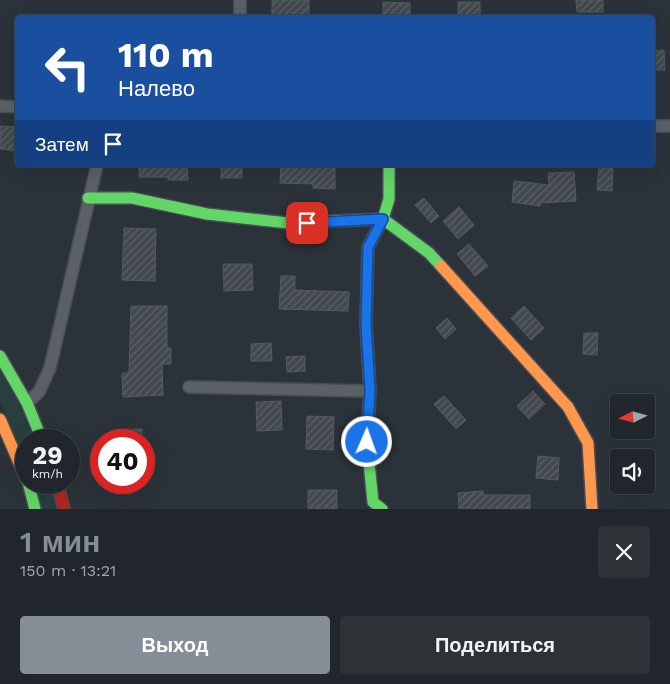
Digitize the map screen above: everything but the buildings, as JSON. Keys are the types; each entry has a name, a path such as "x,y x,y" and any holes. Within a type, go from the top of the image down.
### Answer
{"street":[{"path":"240,0 240,15"},
{"path":"0,106 15,106"},
{"path":"655,126 670,126"},
{"path":"27,403 39,392 50,368 96,167"},
{"path":"382,509 373,502 367,442 370,391 366,324 368,247 383,219 389,199 389,167"},
{"path":"88,198 132,198 207,214 288,224 383,219 429,253 568,407 588,443 592,509"},
{"path":"0,356 27,403 38,429"},
{"path":"189,387 370,391"},
{"path":"0,419 15,454"},
{"path":"31,494 35,509"},
{"path":"60,494 64,509"}],"green space":[{"path":"0,371 13,393 29,429 15,429 15,436 0,400"},
{"path":"37,494 53,494 58,509 42,509"}],"traffic: fast":[{"path":"382,509 373,502 367,443 370,391 366,324 368,247 383,219 389,199 389,167"},
{"path":"88,198 132,198 207,214 288,223 383,219 429,253 441,266"},
{"path":"0,356 27,403 38,429"},
{"path":"31,494 35,509"}],"traffic: slow":[{"path":"441,266 568,407 588,443 592,509"},
{"path":"0,419 15,454"}],"traffic: jam":[{"path":"60,494 64,509"}],"route":[{"path":"307,223 383,219 368,247 366,324 370,391 367,442"}]}
